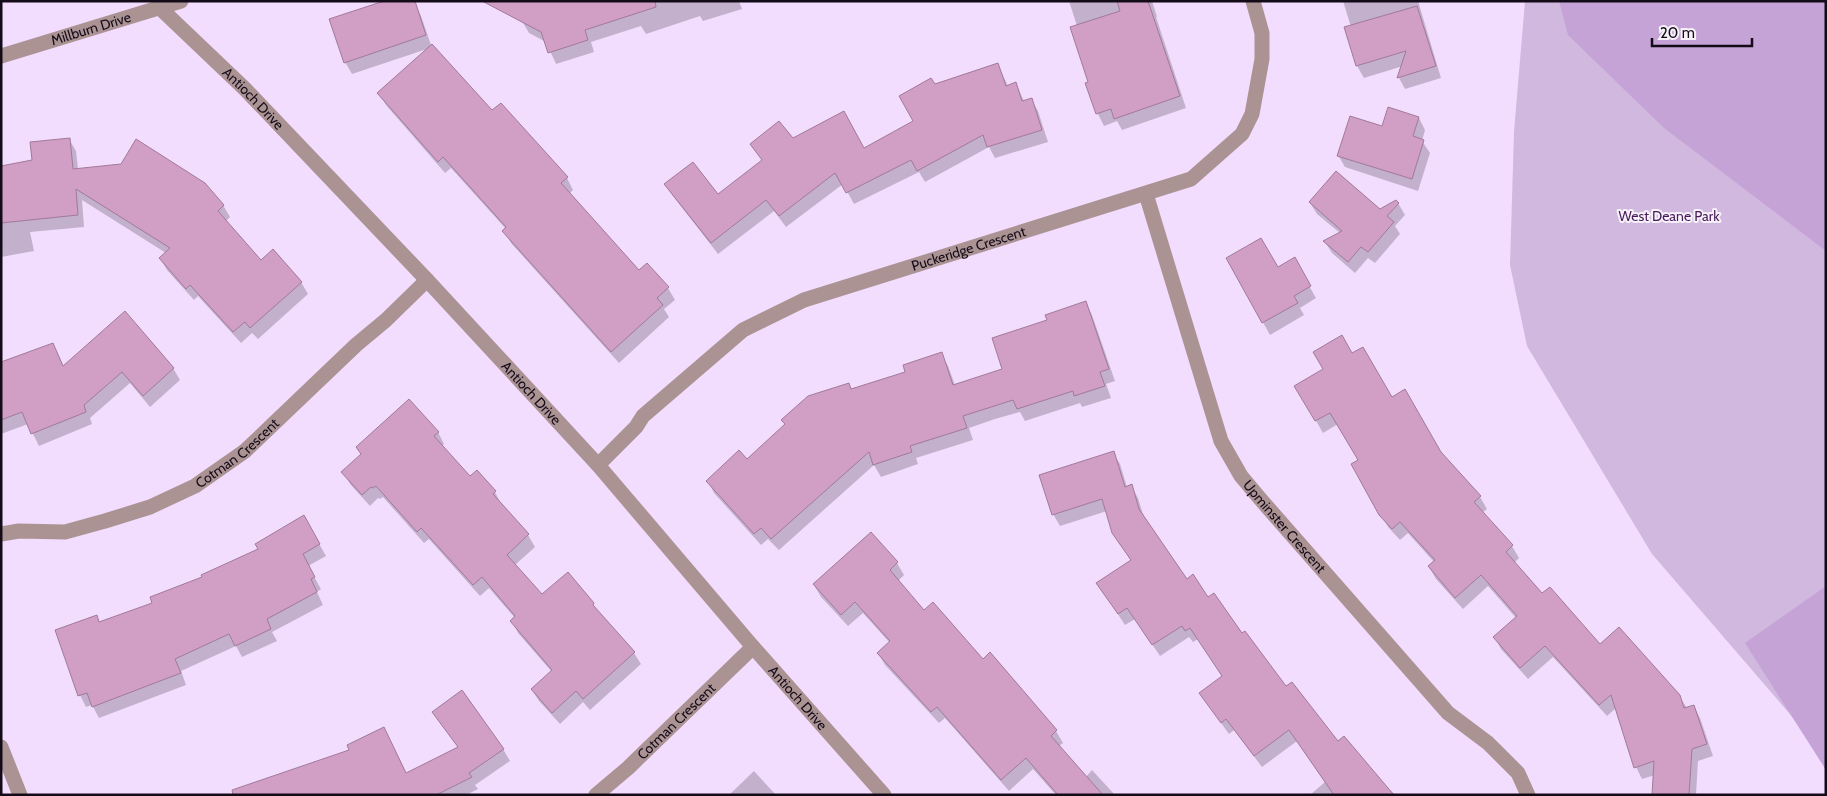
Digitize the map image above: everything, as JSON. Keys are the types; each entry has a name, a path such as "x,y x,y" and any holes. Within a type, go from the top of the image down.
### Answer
{"street":[{"name":"Millburn Drive","path":"1,56 181,1"},
{"name":"Puckeridge Crescent","path":"598,465 636,427 643,416 744,330 804,300 1191,179 1242,134 1252,114 1262,58 1262,33 1253,1"},
{"name":"Antioch Drive","path":"160,8 246,88 598,465 884,795"},
{"name":"Upminster Crescent","path":"1146,194 1221,441 1242,476 1448,712 1488,743 1518,773 1528,795"},
{"name":"Cotman Crescent","path":"1,534 19,531 64,532 150,507 195,486 245,451 356,345 386,320 426,280"},
{"name":"Cotman Crescent","path":"596,795 628,768 754,647"},
{"path":"1,747 20,795"}],"green space":[{"name":"West Deane Park","path":"1525,1 1826,1 1826,748 1814,742 1652,554 1527,346 1510,265 1514,132"}],"shaded area":[{"path":"1559,1 1826,1 1826,251 1664,128 1568,35"},
{"path":"1826,586 1826,770 1745,643"}],"building":[{"path":"384,1 415,1 426,35 344,63 329,19"},
{"path":"482,1 655,1 656,7 585,30 588,40 548,53 541,32"},
{"path":"1117,1 1148,1 1180,96 1114,119 1111,109 1096,114 1085,83 1088,82 1070,27 1120,11"},
{"path":"1417,6 1436,66 1397,78 1406,51 1356,66 1344,27"},
{"path":"432,44 492,110 501,103 568,177 561,183 639,270 647,263 669,287 657,298 663,305 611,352 502,231 506,227 443,157 438,162 377,93"},
{"path":"998,63 1006,86 1016,82 1022,101 1032,98 1042,130 987,147 983,135 917,171 911,160 846,193 835,173 779,216 766,200 711,243 664,184 693,162 718,194 762,160 750,144 779,121 793,138 844,111 864,148 913,121 899,96 931,78 935,84"},
{"path":"1388,107 1419,117 1413,136 1424,140 1412,179 1337,156 1350,116 1382,126"},
{"path":"70,138 73,169 121,164 136,139 205,183 224,205 218,211 261,260 273,249 302,282 250,328 245,322 233,332 190,285 186,289 159,258 170,248 76,189 78,215 1,223 1,166 32,160 30,142"},
{"path":"1336,171 1380,209 1396,200 1399,203 1387,216 1394,222 1368,252 1361,247 1348,262 1323,241 1342,231 1309,202"},
{"path":"1261,238 1278,267 1295,257 1311,286 1294,296 1298,303 1262,323 1226,258"},
{"path":"1086,301 1109,369 1100,372 1105,386 1074,396 1073,391 1017,409 1013,400 963,416 967,428 910,446 912,452 873,465 869,452 771,539 761,528 754,534 706,481 739,450 747,459 785,424 781,420 808,396 849,383 851,389 905,372 903,365 942,352 953,385 1002,369 992,338 1047,320 1045,315"},
{"path":"125,311 174,368 143,396 122,372 84,405 86,412 31,434 22,412 1,420 1,362 53,343 63,366"},
{"path":"1342,335 1352,353 1363,347 1392,397 1405,389 1441,452 1481,496 1474,502 1513,545 1506,552 1542,593 1550,587 1600,644 1619,627 1680,695 1684,708 1694,705 1707,744 1692,749 1689,795 1652,795 1654,761 1634,768 1611,695 1599,705 1545,646 1520,668 1493,637 1517,616 1481,575 1455,598 1428,566 1435,560 1400,522 1392,529 1379,515 1351,464 1358,460 1330,413 1315,421 1294,386 1323,369 1313,352"},
{"path":"409,399 439,432 434,436 470,476 477,470 496,491 493,494 529,534 507,555 542,594 568,572 594,603 593,605 635,652 583,699 576,691 552,713 531,689 552,670 510,621 515,616 482,577 473,585 421,528 417,532 376,486 371,487 362,495 341,472 361,454 356,447"},
{"path":"1114,451 1125,487 1132,484 1139,509 1187,579 1193,574 1208,597 1214,593 1242,633 1245,631 1286,686 1292,682 1338,741 1344,736 1394,795 1334,795 1289,730 1254,756 1226,719 1221,723 1199,693 1222,676 1190,628 1185,631 1182,626 1152,645 1127,608 1118,614 1096,583 1131,560 1112,533 1102,499 1052,515 1039,475"},
{"path":"304,515 320,544 303,554 315,577 311,579 317,592 267,619 271,629 235,646 229,634 175,659 181,673 92,707 87,693 78,696 55,630 97,615 99,622 152,603 150,597 202,577 201,575 258,549 255,544"},
{"path":"871,532 898,562 890,570 924,610 933,602 983,659 990,652 1057,730 1051,736 1103,795 1058,795 1026,758 1001,780 937,707 931,712 877,653 890,641 855,602 841,615 813,584"},
{"path":"462,690 504,749 469,773 472,777 436,795 233,795 232,790 349,750 347,745 384,727 406,773 458,747 432,712"}]}
